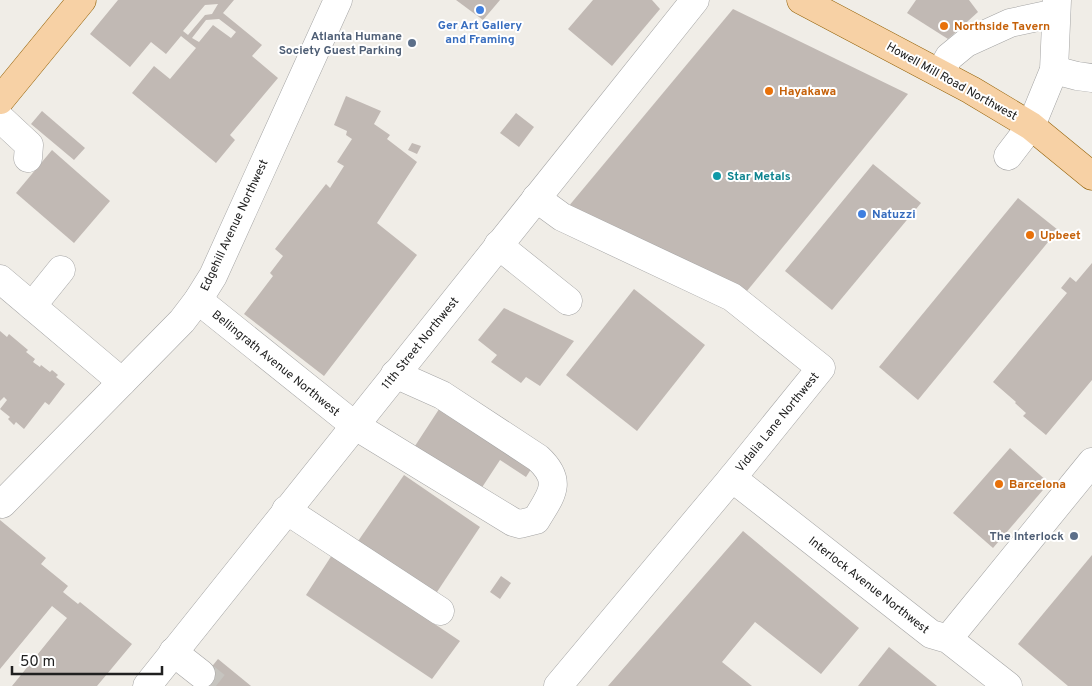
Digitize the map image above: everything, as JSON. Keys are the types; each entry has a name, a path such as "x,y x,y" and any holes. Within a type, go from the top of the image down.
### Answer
{"main road":[{"path":"0,100 82,0"},
{"name":"Howell Mill Road Northwest","path":"801,0 940,73 1031,126 1092,176"}],"street":[{"name":"Edgehill Avenue Northwest","path":"0,502 2,504 182,321 198,300 213,276 338,0"},
{"name":"11th Street Northwest","path":"147,686 695,0"},
{"path":"940,73 950,57 966,43 1010,23 1056,6 1054,70 1031,126 1008,156"},
{"path":"1054,70 1092,78"},
{"path":"0,118 29,145 28,158"},
{"name":"Vidalia Lane Northwest","path":"536,198 562,217 732,297 821,368 732,478 558,686"},
{"path":"498,245 568,301"},
{"path":"32,306 60,270"},
{"path":"0,279 122,382"},
{"name":"Bellingrath Avenue Northwest","path":"198,300 354,425 513,522 520,524 536,520 552,492 552,476 548,468 538,458 442,395 395,374"},
{"path":"948,640 1092,462"},
{"name":"Interlock Avenue Northwest","path":"732,478 931,634 948,640 1008,686"},
{"path":"286,510 440,611"},
{"path":"174,652 201,674"}],"building":[{"path":"118,0 234,0 223,13 262,45 252,56 278,78 230,135 235,140 216,163 132,93 154,66 170,79 196,48 181,36 166,54 151,42 130,67 90,34","holes":["218,4 212,14 205,15 188,35 183,31 205,5","219,19 236,32 231,38 213,25 199,42 192,38 206,20"]},
{"name":"Ger Art Gallery and Framing","path":"456,0 500,0 483,20"},
{"path":"593,0 652,0 660,9 612,66 568,29"},
{"name":"Northside Tavern","path":"916,0 969,0 978,12 948,39 907,13"},
{"name":"Star Metals","path":"733,9 908,94 747,291 568,207"},
{"path":"346,96 381,111 374,124 390,135 387,139 417,162 377,223 417,255 324,376 244,314 273,276 270,273 283,256 275,249 326,184 330,188 344,166 337,162 352,139 346,135 347,131 334,125"},
{"path":"42,111 85,148 74,160 31,124"},
{"path":"516,113 534,127 519,147 500,133"},
{"path":"412,143 421,146 417,154 408,150"},
{"path":"52,150 110,201 74,243 16,193"},
{"path":"873,164 921,203 832,310 785,271"},
{"path":"1018,198 1058,230 918,400 879,367"},
{"path":"1092,263 1092,380 1046,435 1023,416 1026,413 993,382 1067,293 1061,288 1070,277 1076,282"},
{"path":"634,289 705,345 637,431 566,375"},
{"path":"504,308 574,341 540,386 526,377 521,383 491,362 497,355 478,340"},
{"path":"0,331 7,337 9,334 28,350 26,352 35,359 33,362 50,372 52,370 58,375 56,377 65,384 49,405 45,402 24,429 16,422 14,425 8,419 10,417 0,409 7,400 4,397 0,401"},
{"path":"443,403 535,463 526,477 500,460 479,492 413,449"},
{"path":"1010,448 1049,483 993,548 953,513"},
{"path":"404,475 480,527 435,595 356,544"},
{"path":"0,520 46,558 41,564 68,586 63,592 78,604 80,602 132,644 97,686 12,686 67,618 52,606 0,669"},
{"path":"743,531 859,628 821,674 755,622 722,662 752,686 608,686"},
{"path":"332,555 460,641 432,679 306,595"},
{"path":"1092,555 1092,686 1068,686 1018,644"},
{"path":"501,576 511,583 500,599 490,592"},
{"path":"889,647 937,686 858,686"},
{"path":"218,659 251,686 196,686"}],"tunnel":[{"path":"201,674 216,686"}],"place":[{"name":"Ger Art Gallery and Framing","path":"480,10"},
{"name":"Northside Tavern","path":"944,26"},
{"name":"Atlanta Humane Society Guest Parking","path":"412,43"},
{"name":"Hayakawa","path":"769,91"},
{"name":"Star Metals","path":"717,176"},
{"name":"Natuzzi","path":"862,214"},
{"name":"Upbeet","path":"1030,235"},
{"name":"Barcelona","path":"999,484"},
{"name":"The Interlock","path":"1074,536"}]}
